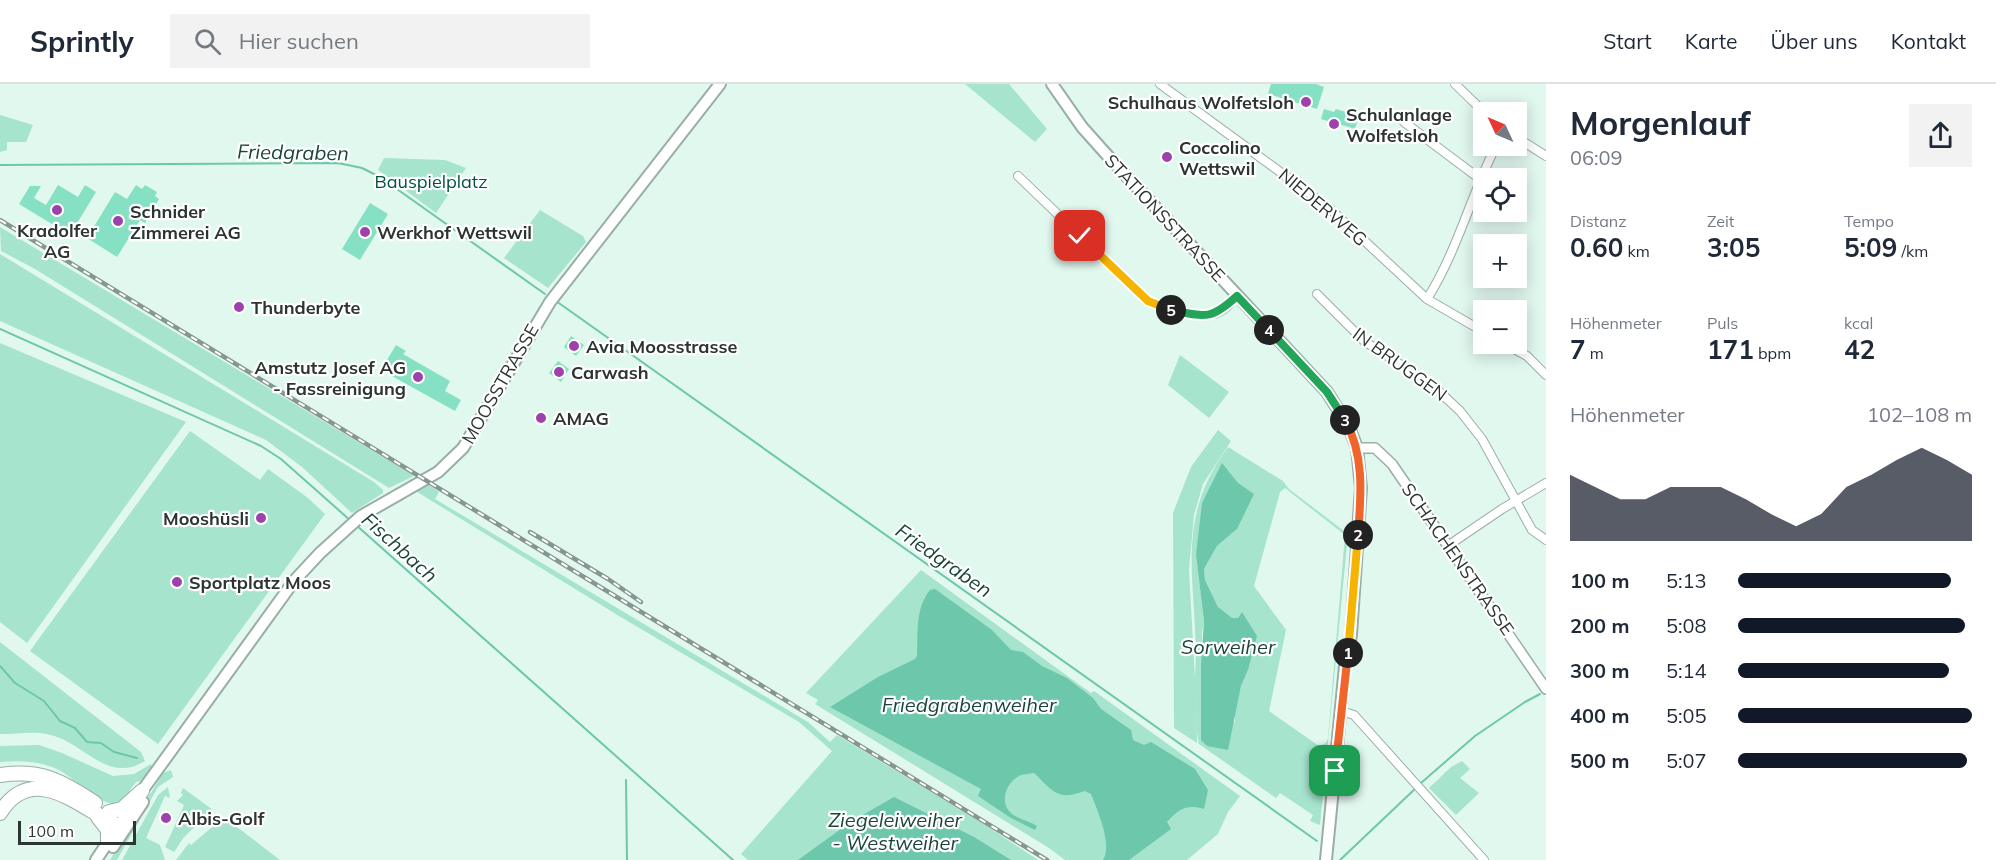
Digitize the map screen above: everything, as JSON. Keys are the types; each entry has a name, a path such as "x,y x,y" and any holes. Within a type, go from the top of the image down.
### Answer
{"highway":[{"path":"0,775 26,773 50,777 122,825"},
{"path":"0,813 6,804 19,795 43,789 63,793 103,813 122,809 142,791"},
{"path":"103,813 108,830 108,842"}],"main road":[{"name":"MOOSSTRASSE","path":"96,860 281,598 320,553 359,518 377,505 438,472 463,448 550,302 720,84"},
{"name":"STATIONSSTRASSE","path":"1052,84 1082,127 1327,392 1349,427 1357,448 1360,465 1360,509 1351,635 1326,860"},
{"name":"MOOSSTRASSE","path":"105,860 142,791 163,765"}],"street":[{"name":"NIEDERWEG","path":"1160,84 1328,207 1427,299 1473,326"},
{"path":"1455,84 1474,102"},
{"path":"1404,122 1473,174"},
{"path":"1527,144 1546,156"},
{"path":"1018,176 1142,296 1154,304 1173,311 1214,314 1221,312 1237,296"},
{"path":"1427,299 1444,268 1473,196"},
{"name":"IN BRUGGEN","path":"1317,294 1364,341 1431,384 1460,411 1486,447 1532,530 1546,540"},
{"path":"1523,354 1546,375"},
{"name":"SCHACHENSTRASSE","path":"1357,448 1375,448 1387,458 1546,689"},
{"path":"1449,545 1514,501 1546,483"},
{"path":"1341,711 1354,715 1484,860"}],"green space":[{"path":"965,84 1009,84 1047,129 1035,142"},
{"path":"0,115 33,125 26,142 7,142 7,150 0,152"},
{"name":"Bauspielplatz","path":"384,158 445,160 466,168 436,213 378,170"},
{"path":"540,210 583,236 586,242 548,288 504,258"},
{"path":"0,227 413,475 412,477 389,488 35,269 1,251"},
{"path":"0,254 374,482 383,490 383,493 352,513 302,467 266,440 0,321"},
{"path":"0,343 186,422 27,643 0,622"},
{"path":"1180,355 1229,392 1209,418 1168,385"},
{"path":"1218,430 1231,441 1203,484 1194,515 1189,570 1195,678 1193,532 1199,504 1210,476 1228,447 1283,481 1289,489 1348,534 1320,825 1310,821 1313,815 1280,793 1276,798 1199,744 1196,686 1197,743 1174,728 1173,513 1191,467","holes":["1222,464 1238,483 1237,529 1217,546 1204,569 1205,580 1218,607 1232,619 1238,618 1242,612 1248,670 1241,686 1235,710 1235,722 1201,740 1204,621 1196,555","1285,488 1345,535 1328,738 1326,743 1319,746 1269,711 1286,630 1254,586 1280,492"]},
{"name":"Sportplatz Moos","path":"190,431 260,480 268,469 308,498 325,514 158,744 30,651"},
{"path":"426,483 439,492 435,499 808,722 830,742 837,735 987,826 1038,860 748,860 741,854 832,751 799,722 624,619 414,490"},
{"name":"Friedgrabenweiher","path":"921,570 1091,693 1094,691 1240,796 1228,812 1218,834 1187,860 1065,860 815,704 818,700 806,693"},
{"path":"0,642 141,752 145,761 131,767 118,768 107,765 60,738 47,734 0,734"},
{"path":"39,745 113,776 134,774 151,764 152,767 129,791 130,796 112,804 99,799 64,773 49,766 25,761 0,762 0,746"},
{"path":"1462,761 1470,769 1460,778 1479,793 1456,815 1429,788 1451,767"},
{"path":"171,770 173,777 158,787 117,860 110,860 163,773"},
{"path":"168,787 170,798 165,796 146,838 160,845 165,860 122,860 158,795"},
{"path":"183,788 213,810 184,837 174,852 165,847 184,805 177,801 183,795 181,793"},
{"path":"224,817 280,860 176,860 189,843 191,845"}],"water":[{"name":"Sorweiher","path":"1222,463 1238,483 1254,494 1237,529 1217,546 1204,569 1205,580 1218,607 1232,618 1238,618 1242,612 1257,636 1241,686 1228,750 1207,746 1201,740 1201,665 1204,621 1196,555 1202,503"},
{"name":"Friedgrabenweiher","path":"935,589 992,630 1011,650 1023,652 1042,666 1067,678 1093,698 1101,709 1131,730 1133,740 1144,745 1151,742 1195,769 1208,790 1204,809 1188,807 1179,811 1167,822 1171,829 1129,860 1103,860 1106,853 1105,836 1091,794 1085,791 1068,795 1056,793 1034,773 1014,779 1006,793 1007,809 1037,826 1035,830 1011,818 978,796 981,789 830,707 878,677 915,659 922,605 930,590"},
{"name":"Ziegeleiweiher - Westweiher","path":"894,797 974,837 1011,860 798,860 852,821"}],"building":[{"name":"Schulhaus Wolfetsloh","path":"1271,84 1316,84 1324,87 1317,109 1268,94"},
{"path":"1324,109 1334,112 1336,109 1349,113 1348,116 1358,119 1355,129 1321,119"},
{"name":"Kradolfer AG","path":"58,185 78,197 85,185 96,192 70,235 19,204 30,186 41,186 34,198 46,205"},
{"name":"Schnider Zimmerei AG","path":"136,185 142,189 145,185 157,192 155,196 159,199 145,223 140,220 117,257 87,238 115,192 127,199"},
{"name":"Werkhof Wettswil","path":"370,203 388,214 360,260 342,249"},
{"name":"Avia Moosstrasse","path":"571,336 584,345 576,356 564,347"},
{"name":"Amstutz Josef AG - Fassreinigung","path":"396,345 406,351 403,354 450,381 445,391 461,400 455,411 381,370"},
{"name":"Carwash","path":"558,361 569,369 561,382 549,373"}],"waterway":[{"name":"Friedgraben","path":"0,165 338,163 362,168 380,177 545,294"},
{"name":"Friedgraben","path":"556,301 1317,841"},
{"name":"Fischbach","path":"0,329 261,446 281,459 351,521"},
{"name":"Fischbach","path":"356,525 733,860"},
{"path":"0,666 15,683 44,701 60,721 75,728 87,742 101,743 114,752 137,758"},
{"path":"1421,783 1475,736 1540,694"},
{"path":"626,780 627,860"},
{"path":"1340,860 1416,788"}],"railway":[{"path":"0,220 1047,860"},
{"path":"530,532 608,579 641,602"}],"place":[{"name":"Schulhaus Wolfetsloh","path":"1306,102"},
{"name":"Schulanlage Wolfetsloh","path":"1334,124"},
{"name":"Coccolino Wettswil","path":"1167,157"},
{"name":"Kradolfer AG","path":"57,210"},
{"name":"Schnider Zimmerei AG","path":"118,221"},
{"name":"Werkhof Wettswil","path":"365,232"},
{"name":"Thunderbyte","path":"239,307"},
{"name":"Avia Moosstrasse","path":"574,346"},
{"name":"Carwash","path":"559,372"},
{"name":"Amstutz Josef AG - Fassreinigung","path":"418,377"},
{"name":"AMAG","path":"541,418"},
{"name":"Mooshüsli","path":"261,518"},
{"name":"Sportplatz Moos","path":"177,582"},
{"name":"Albis-Golf","path":"166,818"}],"route":[{"path":"1080,236 1142,296 1159,307 1173,311 1214,314 1221,312 1237,296 1327,392 1349,427 1357,448 1361,488 1351,635 1335,771"}]}
